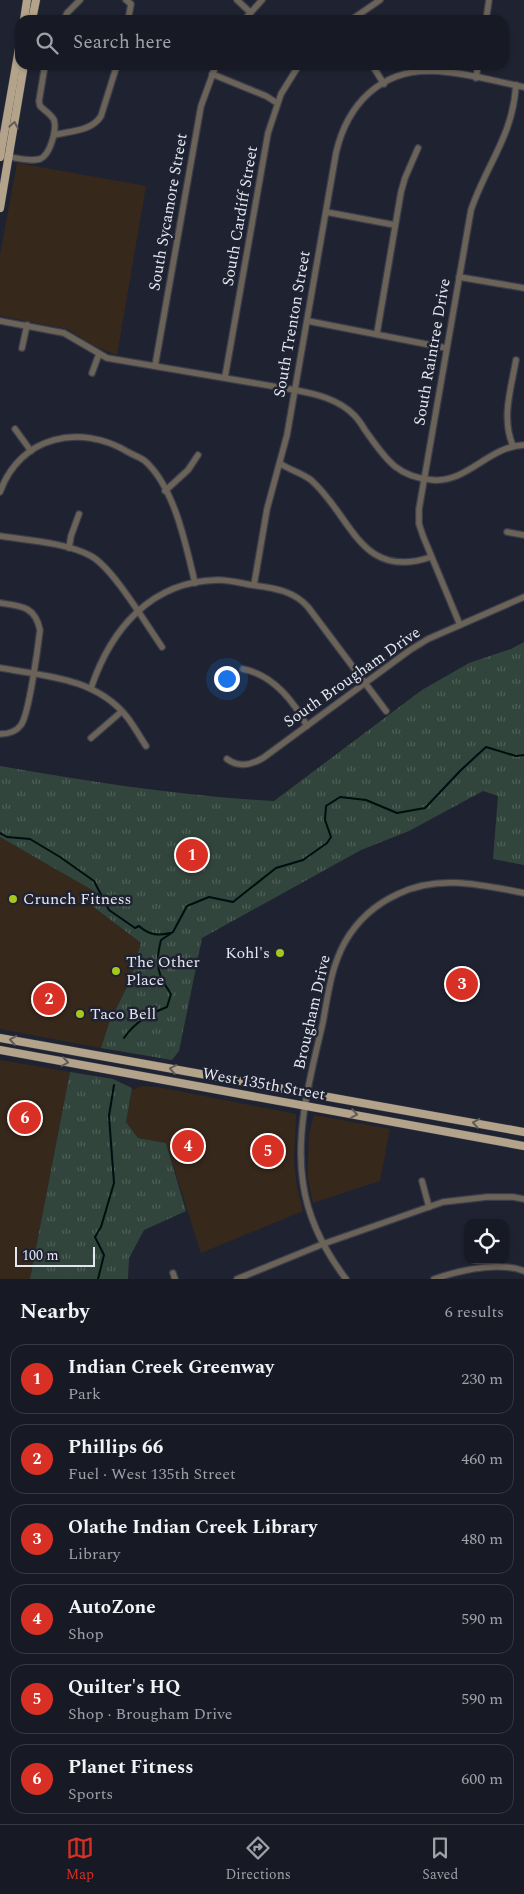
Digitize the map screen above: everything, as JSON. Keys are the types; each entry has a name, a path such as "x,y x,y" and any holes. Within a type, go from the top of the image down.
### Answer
{"main road":[{"path":"25,15 27,0"},
{"path":"33,15 36,0"},
{"path":"0,208 3,156 16,70"},
{"path":"3,156 23,70"},
{"name":"West 135th Street","path":"0,1038 524,1132"},
{"name":"West 135th Street","path":"0,1050 523,1145"}],"street":[{"path":"66,15 80,0"},
{"path":"126,0 131,4 129,15"},
{"path":"237,0 250,12"},
{"path":"248,15 262,0"},
{"path":"358,15 380,0"},
{"path":"487,15 489,0"},
{"path":"3,156 39,159 44,156 54,134 55,127 53,117 40,106 44,70"},
{"path":"54,134 81,129 98,122 115,70"},
{"name":"South Sycamore Street","path":"156,366 201,106 214,70"},
{"name":"South Cardiff Street","path":"225,377 268,133 277,103 295,70"},
{"path":"375,70 384,84"},
{"path":"476,78 477,70"},
{"name":"South Trenton Street","path":"254,585 266,516 281,464 308,321 336,153 346,122 363,98 384,84 400,76 424,71 443,72 524,87"},
{"path":"212,74 266,96 277,103"},
{"name":"South Raintree Drive","path":"460,625 423,536 419,516 446,348 471,210 476,193 505,138 516,85"},
{"path":"377,333 405,178 418,148"},
{"path":"326,212 395,225"},
{"path":"459,277 524,288"},
{"path":"0,321 64,333 107,358 225,377 316,394 330,399 355,415 388,462 402,472 414,477 440,480 456,476 493,454 513,446 524,445"},
{"path":"308,321 446,348"},
{"path":"22,348 27,325"},
{"path":"92,373 99,354"},
{"path":"513,446 508,432 507,415 516,360"},
{"path":"15,429 31,451"},
{"path":"0,492 12,468 23,456 47,442 82,436 108,441 145,461 158,479 173,504 195,583"},
{"path":"165,491 188,470 198,455"},
{"path":"281,464 311,481 358,540 374,554 402,562 420,561 431,557"},
{"path":"70,548 71,536 79,514"},
{"path":"507,532 524,535"},
{"path":"0,536 70,548 96,559 110,573 162,647"},
{"path":"90,688 98,668 117,634 130,617 151,601 172,589 218,580 285,591 303,602 386,711"},
{"name":"South Brougham Drive","path":"227,759 233,764 241,765 258,761 410,650 460,625 524,597"},
{"path":"0,602 28,609 38,621 40,630 25,718 15,730 6,734 0,734"},
{"path":"0,668 65,679 90,688 108,699 126,716 146,746"},
{"path":"243,668 262,675 274,683 302,717 306,726"},
{"path":"91,738 121,712"},
{"name":"Brougham Drive","path":"346,1279 323,1244 312,1220 303,1183 301,1158 307,1094 335,964 346,941 366,916 376,907 398,894 428,884 454,882 524,893"},
{"path":"422,1181 429,1207"},
{"path":"237,1279 323,1244 443,1202 486,1197 513,1197 524,1200"},
{"path":"434,1279 486,1268 507,1268 524,1271"}],"shaded area":[{"path":"17,163 146,186 117,355 96,347 67,329 0,316 0,255"},
{"path":"0,837 92,890 91,905 141,943 129,983 109,1023 101,1048 0,1029"},
{"path":"0,1060 70,1072 30,1279 0,1279"},
{"path":"142,1086 158,1087 296,1114 294,1161 297,1187 303,1211 201,1253 166,1143 138,1138 126,1122 132,1090"},
{"path":"314,1115 390,1129 380,1181 313,1203 308,1179 308,1161 309,1135"}],"green space":[{"path":"524,642 524,865 493,859 498,796 483,791 409,831 361,850 202,938 179,1051 172,1060 101,1048 109,1023 129,983 141,943 91,905 92,890 0,837 0,766 137,788 205,796 274,801 422,690 469,663 511,649"},
{"path":"70,1072 113,1079 132,1088 126,1122 138,1138 166,1143 186,1211 144,1230 129,1258 128,1279 30,1279"}],"waterway":[{"path":"124,1038 143,1019 167,1007 171,994 158,969 159,948 161,940 173,932 187,906 209,897 233,902 276,868 303,860 327,843 331,837 325,820 326,806 340,797 366,800 397,813 425,808 486,747 516,756 524,755"},
{"path":"0,833 7,837 30,839 60,857 94,881 109,910 135,928 139,926 154,934 170,933"},
{"path":"98,1279 104,1255 95,1237 101,1227 114,1183 109,1116 114,1085"}],"place":[{"name":"Indian Creek Greenway","path":"192,855"},
{"name":"Crunch Fitness","path":"13,899"},
{"name":"Kohl's","path":"280,953"},
{"name":"The Other Place","path":"116,971"},
{"name":"Olathe Indian Creek Library","path":"462,984"},
{"name":"Phillips 66","path":"49,999"},
{"name":"Taco Bell","path":"80,1014"},
{"name":"Planet Fitness","path":"25,1118"},
{"name":"AutoZone","path":"188,1146"},
{"name":"Quilter's HQ","path":"268,1151"}]}
